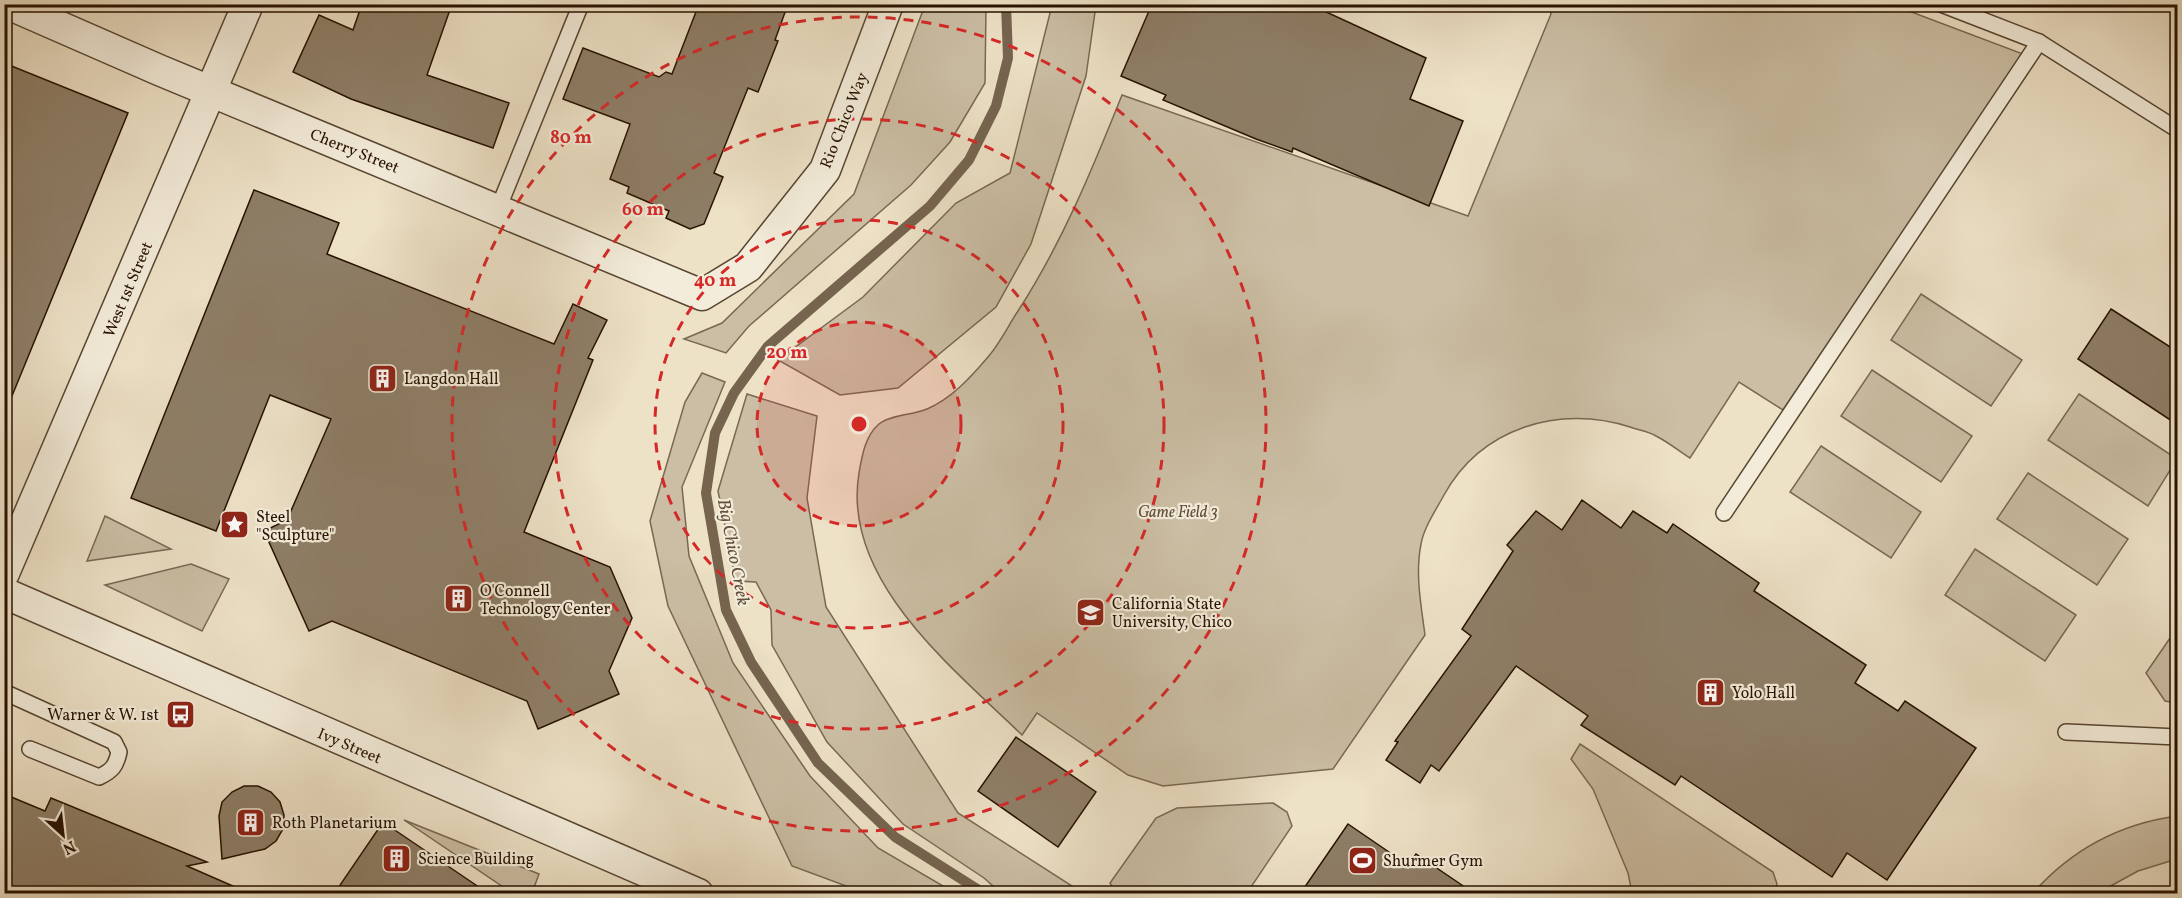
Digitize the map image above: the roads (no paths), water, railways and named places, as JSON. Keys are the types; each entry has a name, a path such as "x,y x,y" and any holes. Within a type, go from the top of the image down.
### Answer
{"street":[{"name":"Cherry Street","path":"8,4 702,295"},
{"name":"West 1st Street","path":"4,573 213,91 248,4"},
{"name":"Rio Chico Way","path":"702,295 748,267 825,170 888,4"},
{"name":"Ivy Street","path":"4,593 698,894"}],"lane":[{"path":"498,209 581,4"},
{"path":"1941,4 2039,42 2178,130"},
{"path":"1724,513 2039,42"},
{"path":"4,692 114,742 119,752 117,764 110,772 99,777 30,749"},
{"path":"2066,732 2178,736"}],"waterway":[{"name":"Big Chico Creek","path":"985,894 895,837 818,763 751,662 726,610 706,493 715,433 734,393 768,346 930,206 969,160 996,106 1008,58 1006,4"}],"place":[{"name":"Langdon Hall","path":"383,378"},
{"name":"Steel \"Sculpture\"","path":"235,525"},
{"name":"O'Connell Technology Center","path":"459,599"},
{"name":"California State University, Chico","path":"1091,612"},
{"name":"Yolo Hall","path":"1711,692"},
{"name":"Warner & W. 1st","path":"180,714"},
{"name":"Roth Planetarium","path":"251,822"},
{"name":"Science Building","path":"397,858"},
{"name":"Shurmer Gym","path":"1362,860"}],"park label":[{"name":"Game Field 3","path":"1178,511"}]}
